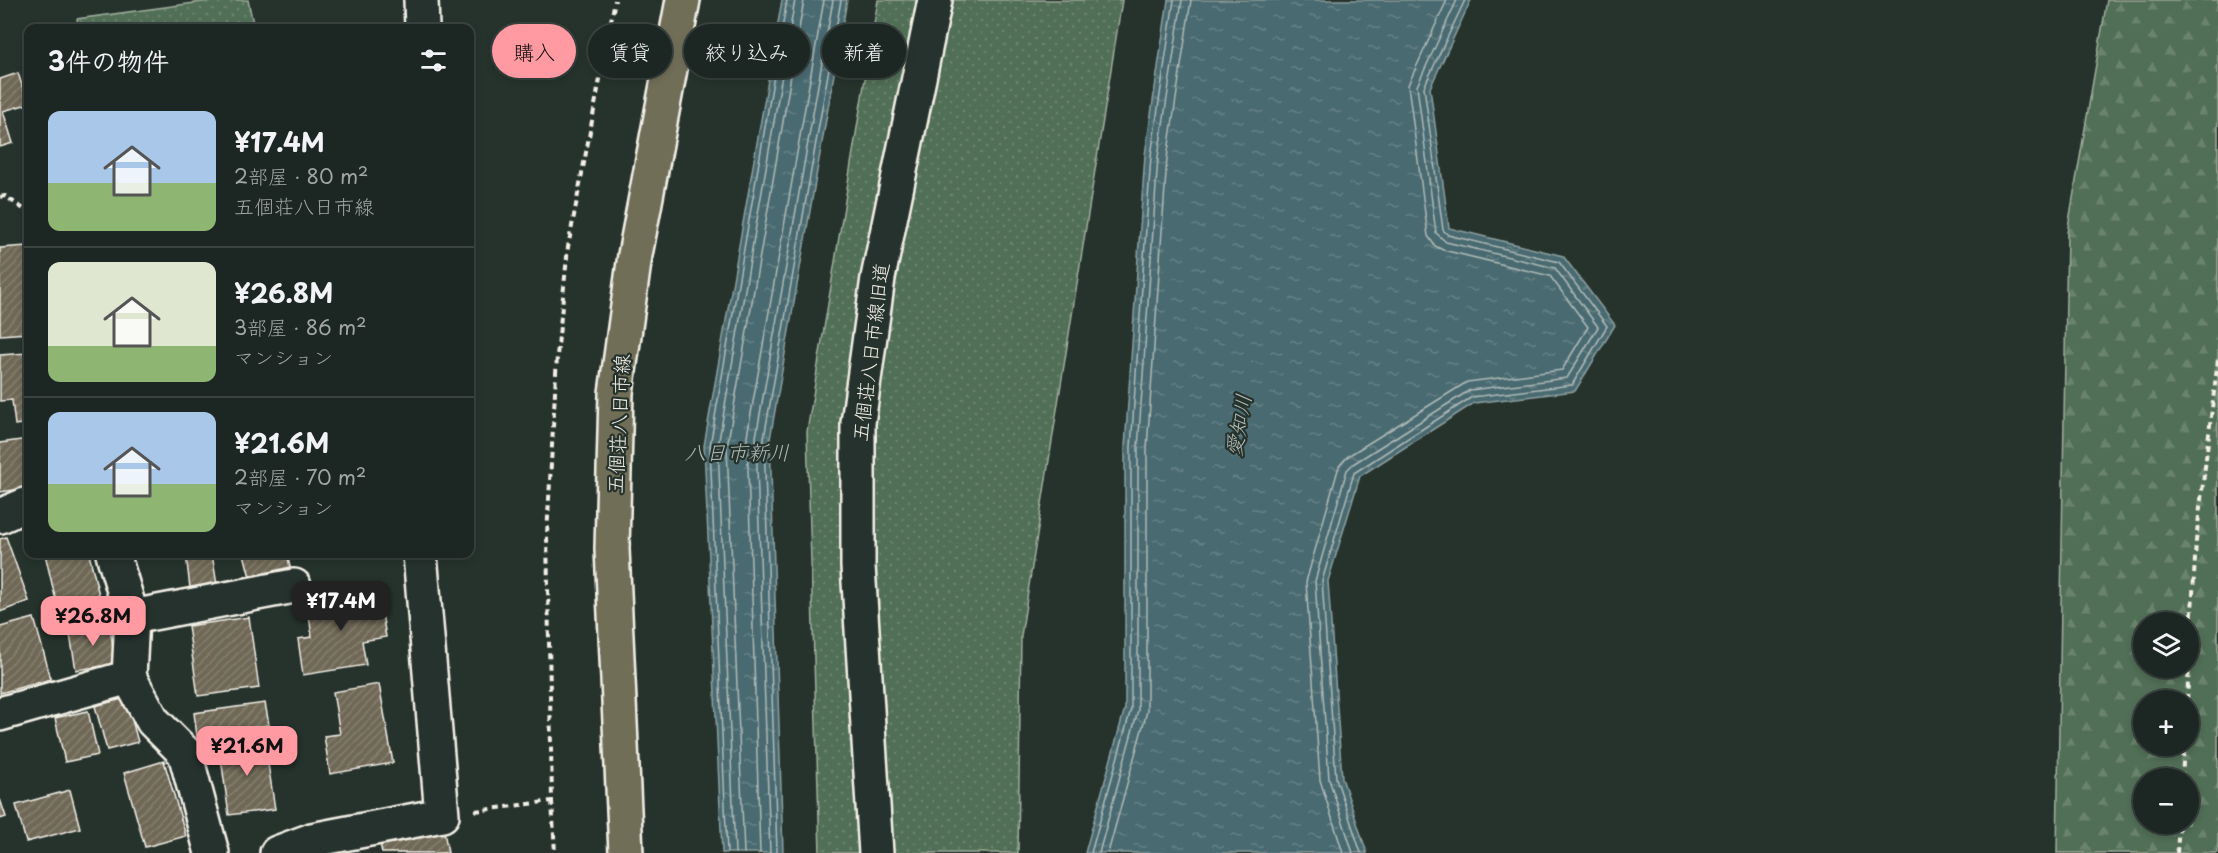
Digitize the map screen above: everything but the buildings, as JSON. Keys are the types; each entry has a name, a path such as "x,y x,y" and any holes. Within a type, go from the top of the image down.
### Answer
{"main road":[{"name":"五個荘八日市線","path":"626,853 612,549 616,393 636,255 683,0"}],"street":[{"path":"421,0 422,24"},
{"name":"五個荘八日市線旧道","path":"876,853 858,566 858,423 878,278 935,0"},
{"path":"0,516 24,506"},
{"path":"114,558 132,617 129,677 153,721 185,753 212,853"},
{"path":"277,853 312,840 442,815 420,558"},
{"path":"132,617 294,586"},
{"path":"0,714 129,677"}],"path":[{"path":"555,853 547,535 556,356 568,247 615,0"},
{"path":"0,197 5,196 24,209"},
{"path":"2188,690 2196,541 2218,359"},
{"path":"442,815 552,801"},
{"path":"2177,853 2178,834"}],"green space":[{"path":"217,0 248,0 253,24 78,24 77,19"},
{"path":"878,0 1122,0 1021,636 1018,853 820,853 807,432 865,78 906,78 906,24 874,24"},
{"path":"2107,0 2218,0 2218,853 2057,853 2067,233"}],"water":[{"name":"八日市新川","path":"782,0 847,0 843,24 822,24 822,78 833,78 770,439 783,853 722,853 704,446 768,78 810,78 810,24 778,24"},
{"name":"愛知川","path":"1168,0 1471,0 1430,88 1449,228 1563,256 1615,325 1575,391 1474,403 1360,476 1328,581 1342,778 1367,853 1085,853 1125,708 1125,447 1145,155"}]}
